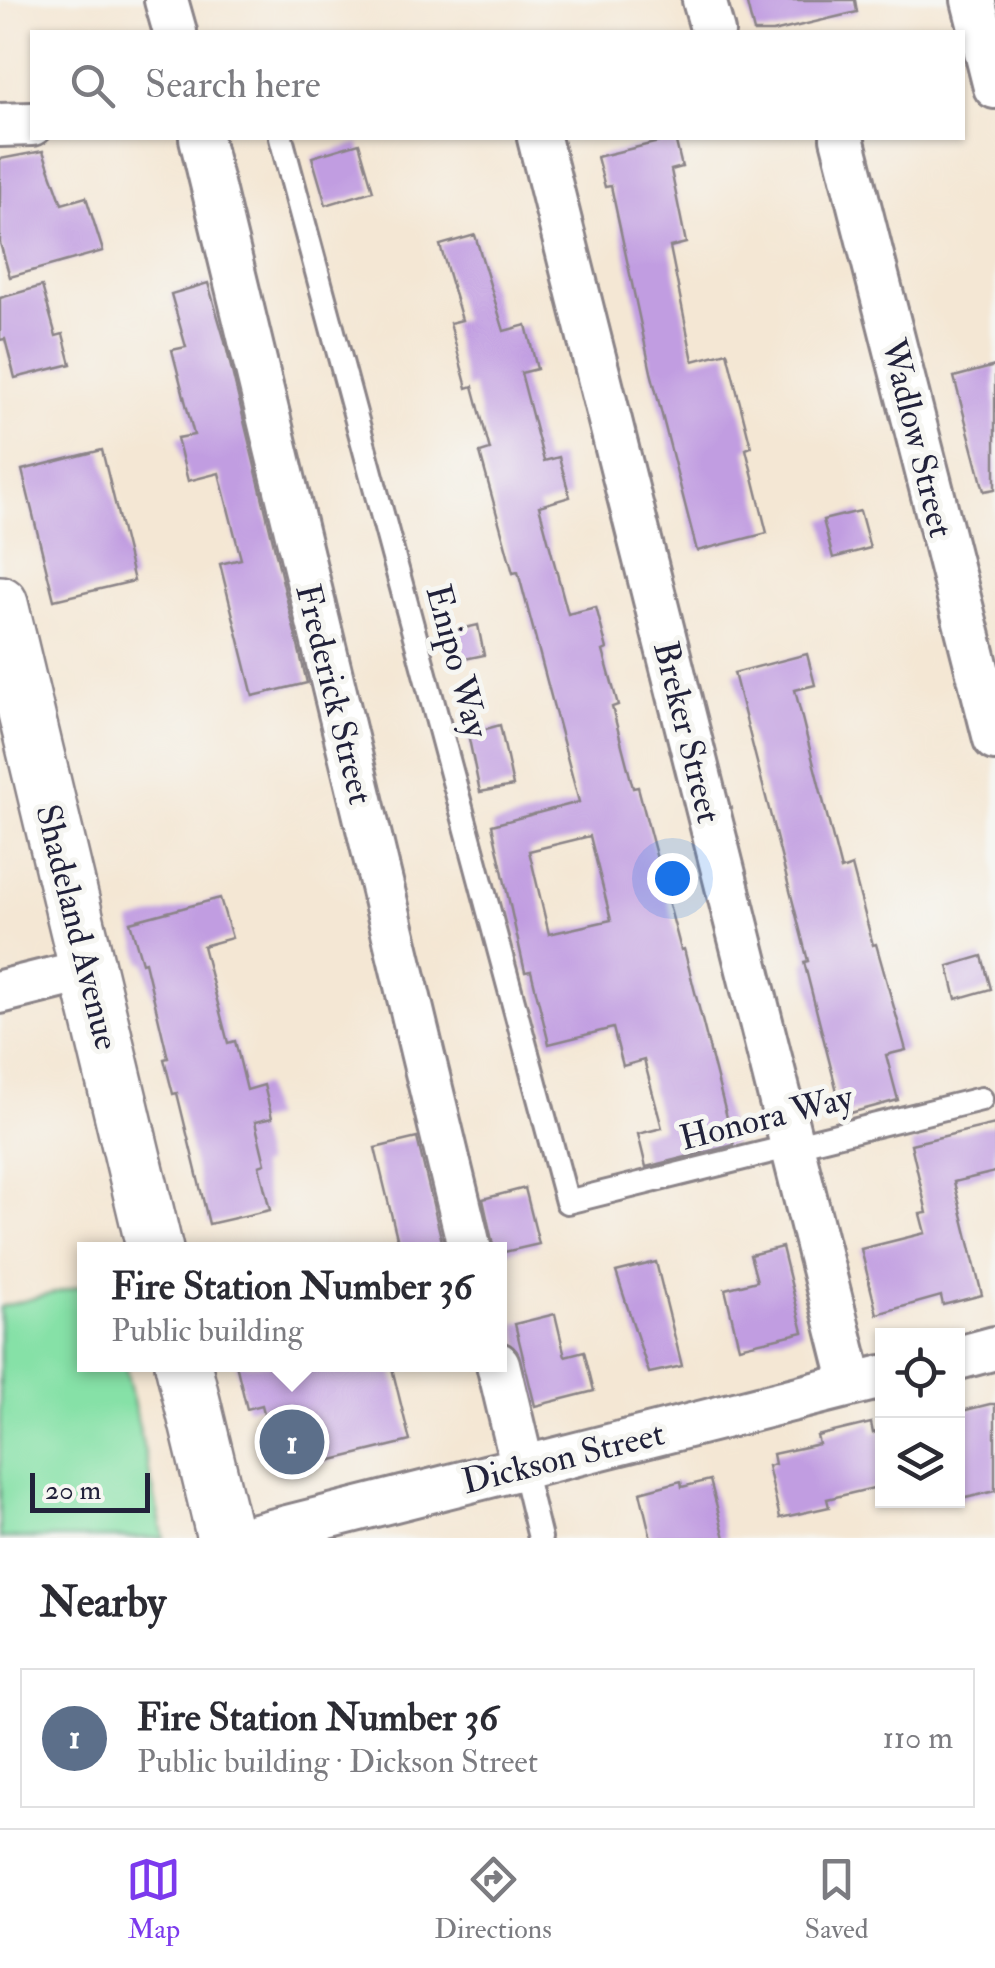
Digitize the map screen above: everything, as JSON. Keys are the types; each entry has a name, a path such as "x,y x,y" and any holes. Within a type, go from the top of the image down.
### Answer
{"street":[{"path":"166,0 174,30"},
{"path":"704,0 712,30"},
{"path":"973,0 995,88"},
{"path":"965,99 995,97"},
{"path":"0,125 30,124"},
{"name":"Frederick Street","path":"201,140 468,1242"},
{"name":"Breker Street","path":"540,140 792,1148 867,1381"},
{"name":"Wadlow Street","path":"843,140 995,739"},
{"name":"Shadeland Avenue","path":"0,604 153,1242"},
{"path":"0,992 88,970"},
{"path":"965,1356 995,1348"},
{"path":"185,1372 225,1538"},
{"path":"500,1372 522,1468"},
{"name":"Dickson Street","path":"244,1538 867,1381"}],"lane":[{"name":"Enipo Way","path":"281,140 568,1202"},
{"name":"Honora Way","path":"568,1202 981,1099"},
{"path":"522,1468 540,1538"}],"green space":[{"path":"77,1287 77,1372 127,1372 164,1538 0,1538 0,1307"}],"building":[{"path":"746,0 855,0 857,12 781,30 754,30"},
{"path":"675,140 682,167 671,170 686,243 670,247 693,361 727,352 767,533 697,551 651,372 611,186 605,187 597,157"},
{"path":"359,143 373,191 326,205 312,157"},
{"path":"43,151 62,204 86,197 103,251 10,277 0,243 0,159"},
{"path":"475,235 504,331 526,325 537,369 521,373 544,461 559,457 570,497 539,506 568,614 596,607 618,705 612,707 633,788 638,787 681,950 684,949 734,1145 646,1167 638,1134 662,1128 644,1060 623,1066 613,1028 549,1044 531,971 525,972 492,825 579,802 518,572 513,573 480,453 490,450 473,386 467,388 450,323 462,320 440,245","holes":["590,836 611,920 549,934 529,851"]},
{"path":"208,283 307,683 253,696 220,564 241,559 219,473 188,481 177,438 194,435 172,350 186,347 171,294"},
{"path":"42,286 56,336 63,334 71,364 15,378 5,339 0,340 0,298"},
{"path":"995,366 995,489 984,491 954,377"},
{"path":"102,450 134,581 54,600 22,470"},
{"path":"860,511 870,548 833,558 823,520"},
{"path":"478,625 484,655 455,661 448,632"},
{"path":"807,654 815,685 795,690 841,870 852,866 906,1050 886,1055 898,1100 843,1115 734,673"},
{"path":"500,725 513,786 480,792 468,734"},
{"path":"220,898 232,938 203,946 228,1043 235,1041 247,1090 264,1085 272,1118 255,1122 265,1164 259,1166 270,1210 209,1224 177,1093 173,1094 164,1059 168,1058 145,962 142,963 130,922"},
{"path":"982,956 991,989 956,999 948,966"},
{"path":"995,1124 995,1172 954,1182 982,1295 943,1305 941,1296 877,1314 861,1249 925,1233 920,1214 927,1213 911,1144"},
{"path":"417,1138 442,1242 398,1242 375,1148"},
{"path":"525,1188 539,1244 507,1251 507,1242 492,1242 483,1199"},
{"path":"782,1247 803,1332 739,1347 725,1289 757,1281 750,1255"},
{"path":"656,1262 682,1366 649,1373 616,1272"},
{"path":"555,1314 565,1356 584,1351 594,1391 535,1406 515,1324"},
{"path":"238,1372 393,1372 410,1441 279,1473 262,1405 247,1409"},
{"path":"995,1404 995,1491 965,1498 965,1418 965,1410"},
{"path":"871,1423 875,1432 875,1488 827,1499 829,1507 780,1518 768,1466 775,1464 773,1454 819,1444 817,1436"},
{"path":"710,1480 725,1538 651,1538 640,1492 681,1481 682,1487"}],"place":[{"name":"Fire Station Number 36","path":"292,1442"}]}
